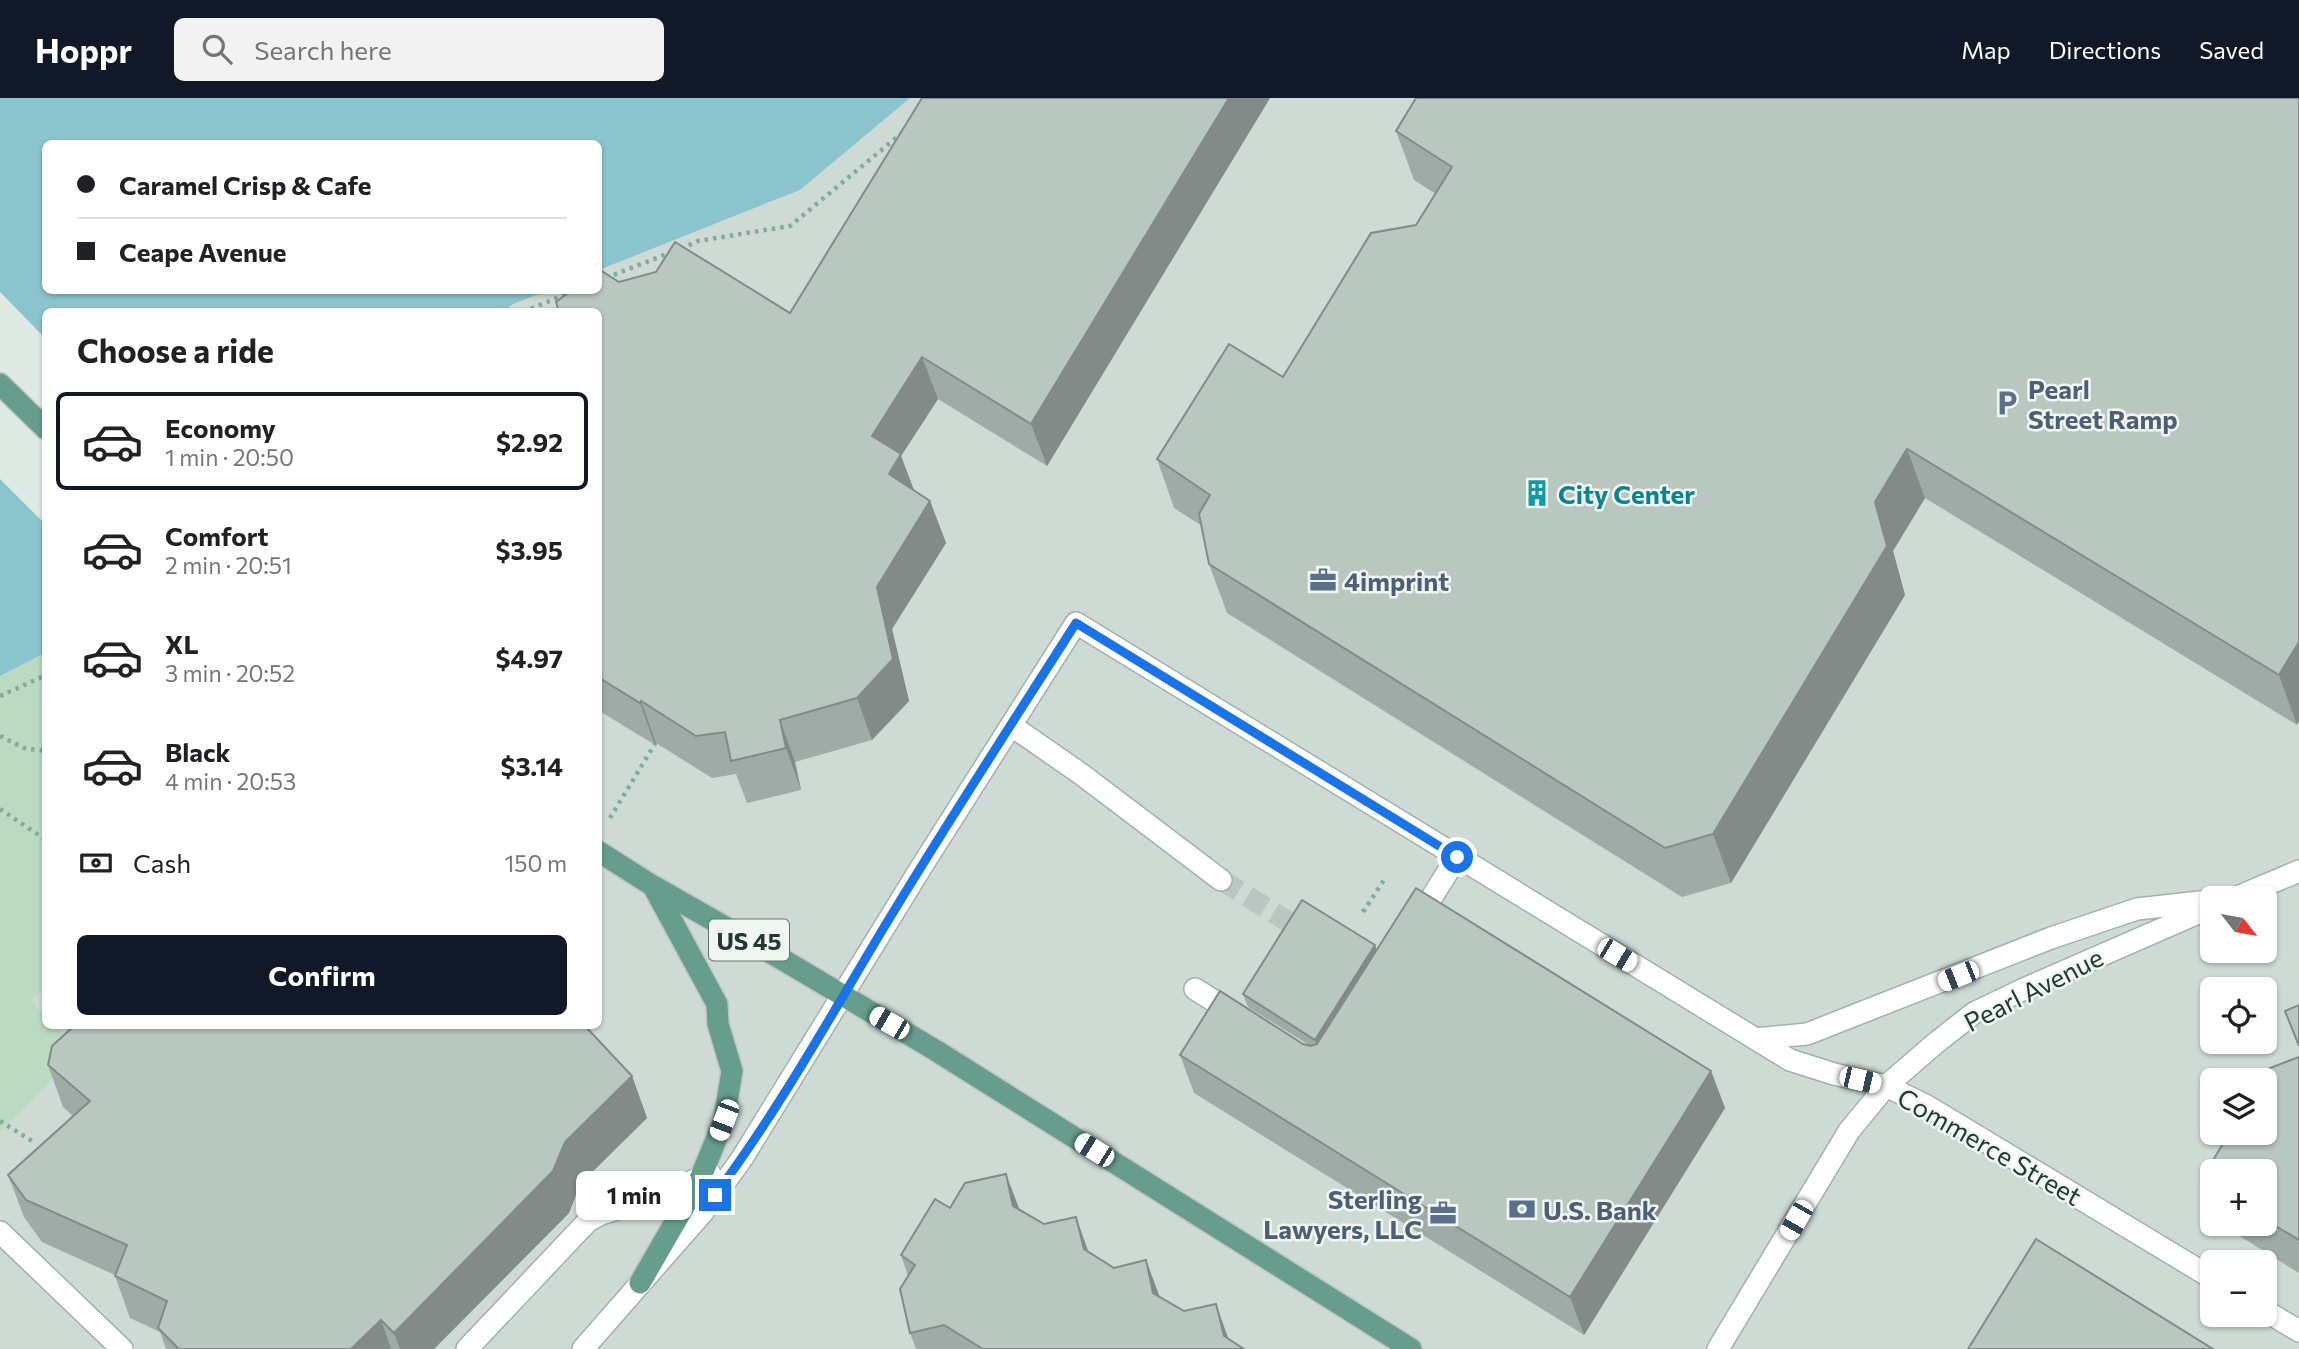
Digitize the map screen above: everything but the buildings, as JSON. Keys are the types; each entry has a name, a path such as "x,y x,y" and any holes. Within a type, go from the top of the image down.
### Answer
{"main road":[{"path":"0,384 42,425"},
{"name":"US 45","path":"602,854 947,1058 1411,1349"},
{"path":"640,1283 699,1179 724,1120 732,1071 718,1024 717,1004 653,886"}],"street":[{"name":"Commerce Street","path":"1012,726 1076,623 1790,1060 1886,1086 1927,1106 2200,1271"},
{"path":"583,1349 703,1212 741,1160 922,866 1012,726 1081,774 1221,880"},
{"path":"1404,941 1457,857"},
{"path":"2263,886 2299,871"},
{"path":"1755,1039 1807,1034 2051,938 2137,909 2200,902"},
{"name":"Pearl Avenue","path":"1718,1349 1849,1131 1886,1086 1974,1013 2036,983 2200,912"},
{"path":"1195,989 1254,1026"},
{"path":"467,1349 588,1221 741,1160"},
{"path":"0,1232 122,1349"},
{"path":"2277,1318 2299,1331"}],"path":[{"path":"602,279 698,242 790,226 903,132"},
{"path":"533,308 566,294"},
{"path":"0,696 42,677"},
{"path":"0,736 23,748 42,750"},
{"path":"606,824 656,743"},
{"path":"0,809 42,837"},
{"path":"1363,912 1384,880"},
{"path":"0,1121 32,1141"}],"shaded area":[{"path":"910,98 2299,98 2299,1349 0,1349 0,1132 80,1051 58,1029 602,1029 602,308 507,308 539,294 602,294 602,269 800,190"},
{"path":"42,990 42,1013 31,1000"}],"green space":[{"path":"42,655 42,990 31,1000 42,1013 42,1029 58,1029 80,1051 0,1132 0,676"}],"water":[{"path":"0,98 910,98 800,190 602,269 602,140 42,140 42,294 539,294 508,308 42,308 42,655 0,676"}],"pier":[{"path":"0,292 42,335 42,521 0,479"}],"tunnel":[{"path":"1221,880 1311,936"}],"place":[{"name":"Pearl Street Ramp","path":"2007,403"},
{"name":"City Center","path":"1537,493"},
{"name":"4imprint","path":"1323,580"},
{"name":"U.S. Bank","path":"1522,1209"},
{"name":"Sterling Lawyers, LLC","path":"1443,1213"}],"route":[{"path":"715,1195 770,1116 922,866 1076,623 1457,857"}]}
